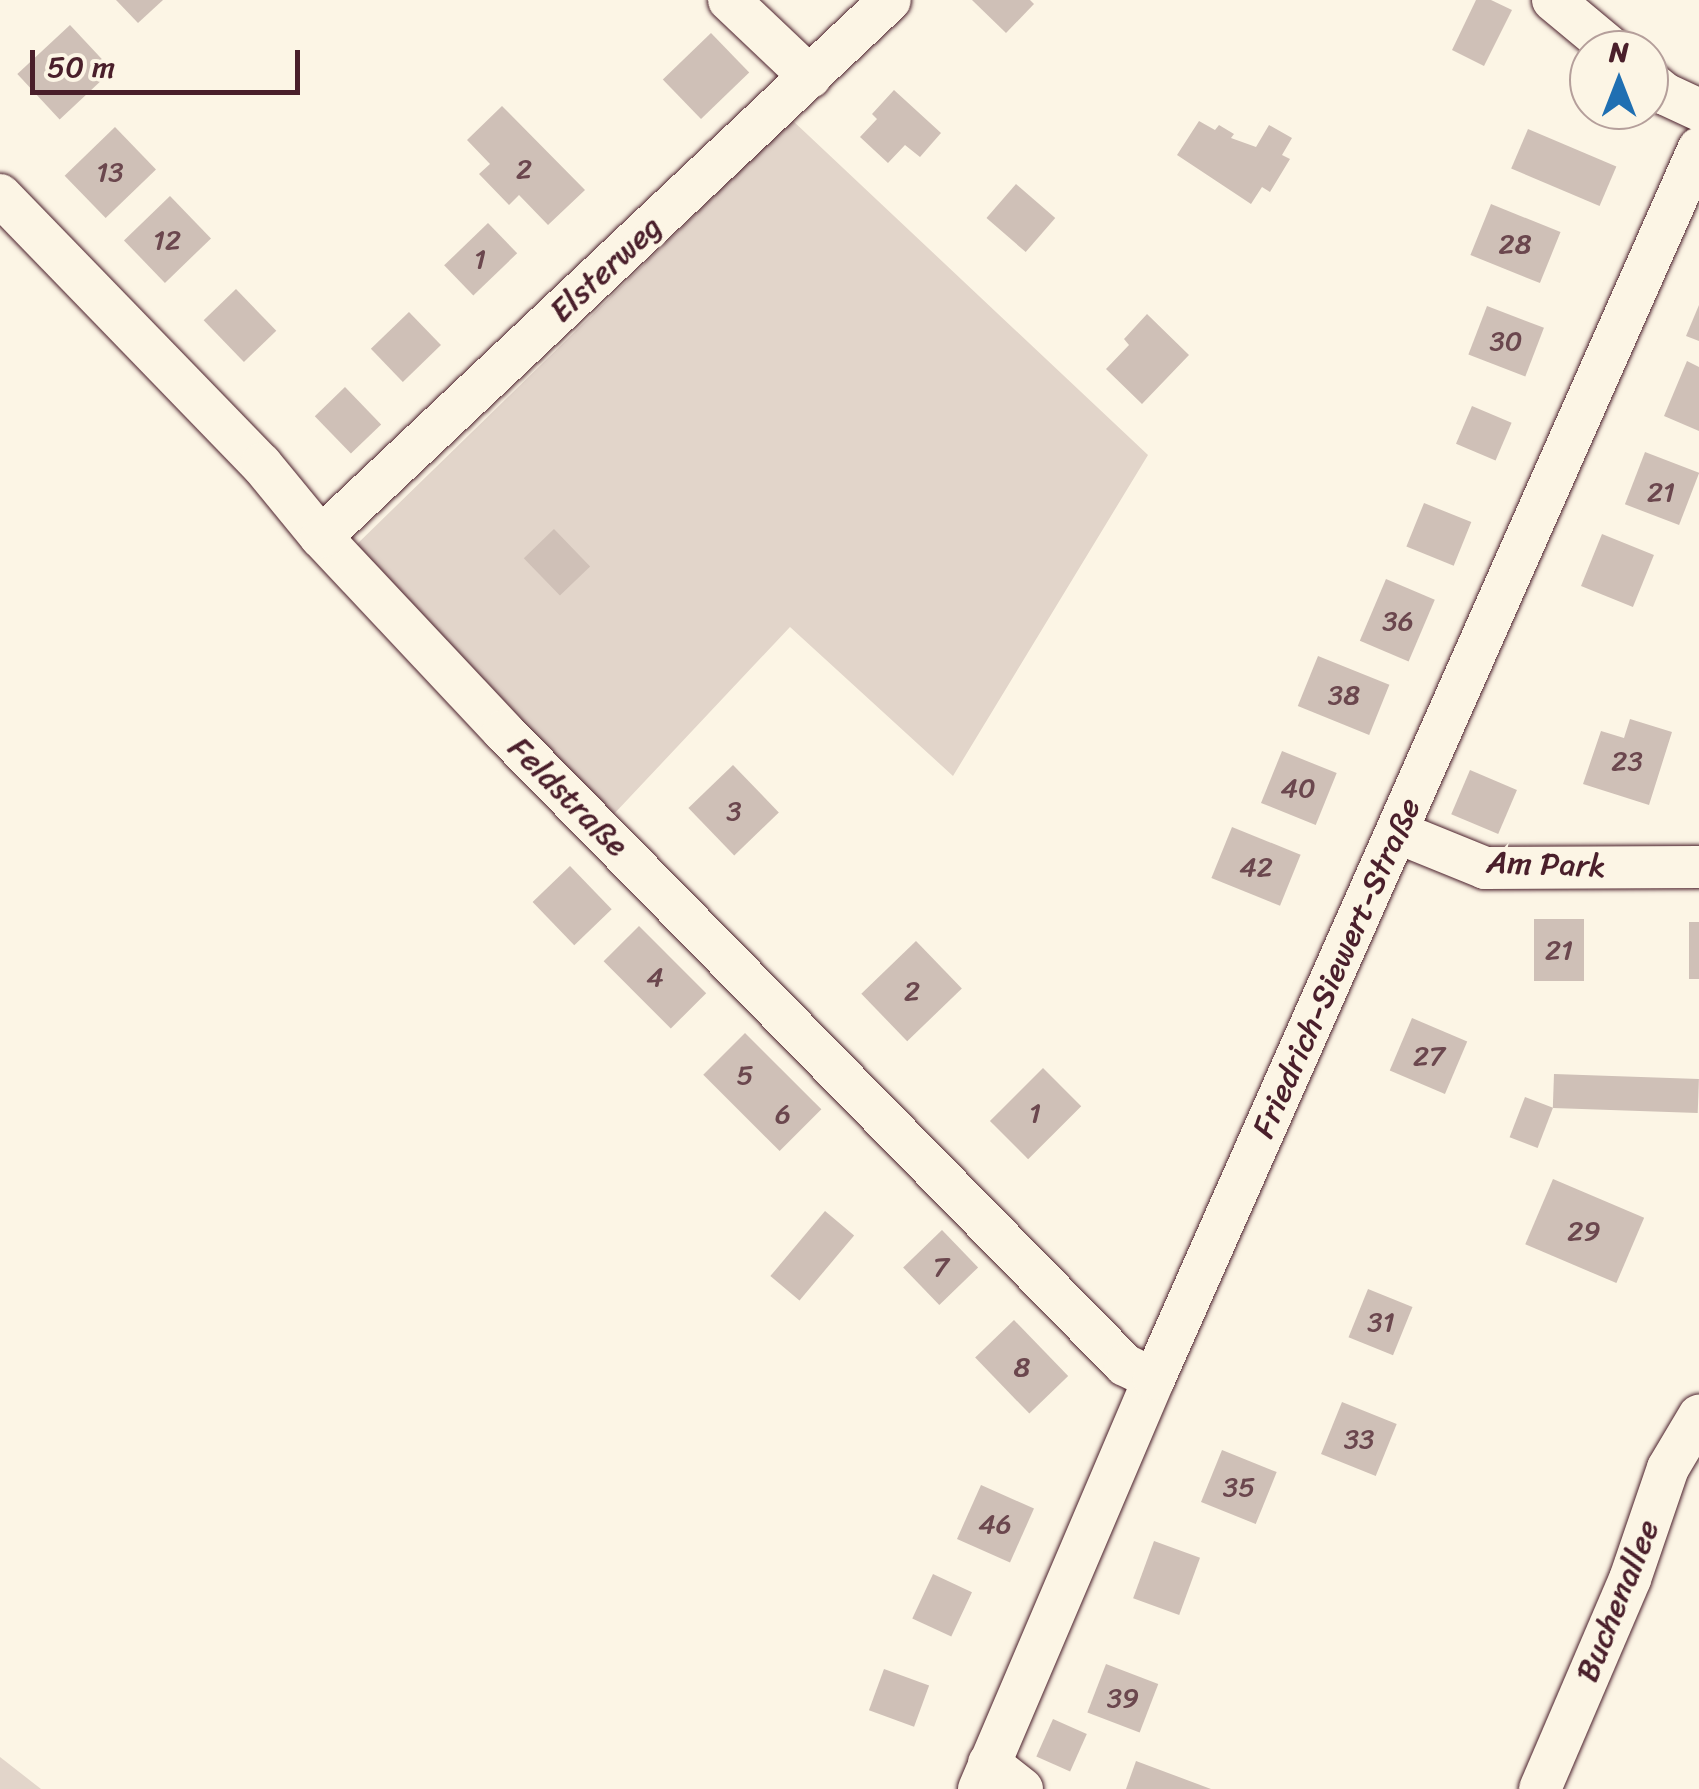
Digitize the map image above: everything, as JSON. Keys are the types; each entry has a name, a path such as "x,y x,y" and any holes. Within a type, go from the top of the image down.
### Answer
{"street":[{"path":"730,0 810,78"},
{"name":"Elsterweg","path":"320,537 890,0"},
{"path":"1553,0 1588,30"},
{"path":"1669,96 1699,110"},
{"name":"Friedrich-Siewert-Straße","path":"984,1776 1154,1379 1699,148"},
{"name":"Feldstraße","path":"0,195 261,464 320,537 502,731 1125,1365 1154,1379"},
{"name":"Am Park","path":"1399,833 1485,868 1699,867"},
{"name":"Buchenallee","path":"1540,1789 1630,1579 1668,1468 1699,1416"},
{"path":"984,1776 1022,1789"}],"shaded area":[{"path":"792,120 1148,455 953,776 790,627 613,815 353,548"},
{"path":"0,1757 41,1789 0,1789"}],"building":[{"path":"116,0 163,0 138,23"},
{"path":"972,0 1030,0 1034,4 1006,33"},
{"path":"1476,0 1491,0 1512,10 1484,66 1452,50"},
{"path":"70,25 112,70 60,119 17,74"},
{"path":"711,33 749,73 701,119 663,80"},
{"path":"894,90 941,133 920,157 905,145 888,163 860,137 877,119 872,114"},
{"path":"502,106 585,190 548,225 519,195 509,205 479,174 490,164 467,140"},
{"path":"1199,121 1215,130 1219,125 1234,134 1231,138 1256,147 1269,125 1292,138 1282,155 1290,159 1270,192 1262,187 1251,204 1177,155"},
{"path":"115,127 156,169 106,218 65,176"},
{"path":"1528,129 1616,167 1600,206 1511,169"},
{"path":"1016,184 1055,218 1026,252 986,218"},
{"path":"170,196 211,238 165,283 124,240"},
{"path":"1491,204 1561,232 1540,283 1470,255"},
{"path":"488,223 517,253 473,296 444,265"},
{"path":"236,289 276,331 244,362 204,320"},
{"path":"1699,305 1699,341 1686,336"},
{"path":"1487,306 1544,328 1525,376 1468,355"},
{"path":"409,312 441,345 403,382 371,349"},
{"path":"1147,314 1189,355 1142,404 1106,369 1129,345 1124,339"},
{"path":"1687,361 1699,367 1699,431 1664,416"},
{"path":"345,387 381,424 351,454 315,416"},
{"path":"1472,406 1512,423 1496,461 1456,444"},
{"path":"1645,452 1699,473 1679,525 1625,504"},
{"path":"1424,503 1471,522 1454,566 1406,547"},
{"path":"554,529 590,566 560,596 524,558"},
{"path":"1602,534 1654,555 1633,607 1581,586"},
{"path":"1386,579 1435,600 1409,661 1360,641"},
{"path":"1318,656 1389,685 1369,735 1298,706"},
{"path":"1630,719 1672,732 1649,805 1583,784 1601,731 1624,738"},
{"path":"1282,751 1337,773 1316,825 1261,803"},
{"path":"733,765 779,812 734,856 688,808"},
{"path":"1470,770 1517,790 1498,834 1451,814"},
{"path":"1232,827 1301,855 1280,906 1211,878"},
{"path":"570,866 612,909 574,945 533,902"},
{"path":"1534,919 1584,919 1584,981 1534,981"},
{"path":"1689,922 1699,922 1699,979 1689,979"},
{"path":"639,926 706,993 671,1029 604,961"},
{"path":"916,941 962,988 907,1041 861,994"},
{"path":"1412,1018 1467,1041 1445,1094 1390,1070"},
{"path":"745,1033 821,1109 780,1151 703,1075"},
{"path":"1043,1068 1081,1106 1028,1159 990,1121"},
{"path":"1554,1074 1699,1079 1698,1113 1553,1108"},
{"path":"1525,1097 1553,1108 1538,1148 1510,1137"},
{"path":"1553,1179 1644,1218 1616,1283 1525,1244"},
{"path":"825,1211 854,1235 799,1301 770,1276"},
{"path":"942,1230 978,1267 939,1305 903,1268"},
{"path":"1368,1289 1413,1307 1393,1355 1349,1337"},
{"path":"1014,1320 1068,1376 1029,1414 975,1358"},
{"path":"1342,1402 1397,1424 1376,1476 1321,1454"},
{"path":"1222,1450 1277,1472 1256,1524 1201,1502"},
{"path":"981,1485 1034,1509 1010,1562 957,1539"},
{"path":"1154,1541 1200,1558 1179,1615 1133,1598"},
{"path":"933,1574 972,1592 951,1637 912,1618"},
{"path":"1106,1664 1158,1684 1140,1733 1087,1713"},
{"path":"884,1669 929,1685 914,1727 869,1710"},
{"path":"1053,1719 1087,1734 1070,1772 1036,1756"},
{"path":"1136,1761 1211,1789 1126,1789"}]}
